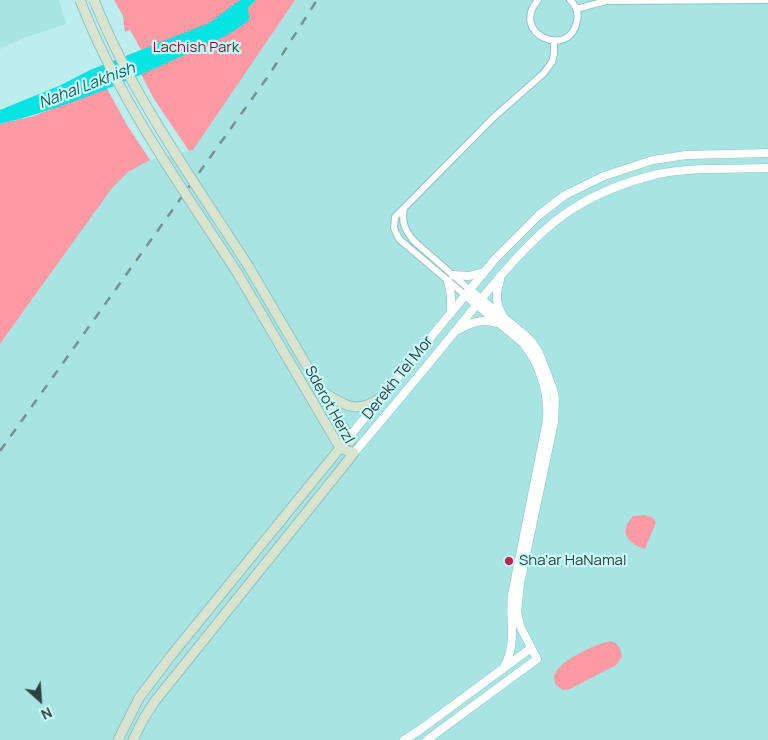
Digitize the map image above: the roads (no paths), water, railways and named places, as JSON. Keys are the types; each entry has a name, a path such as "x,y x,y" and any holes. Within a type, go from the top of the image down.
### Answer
{"main road":[{"name":"Sderot Herzl","path":"80,0 96,39 132,109 238,274 340,448 354,453"},
{"name":"Sderot Herzl","path":"94,0 108,33 140,96 249,267 349,437 354,453"},
{"path":"323,392 344,404 359,408 381,398"},
{"name":"Derekh Tel Mor","path":"118,740 139,698 170,657 349,437"},
{"name":"Derekh Tel Mor","path":"133,740 155,701 354,453"}],"street":[{"path":"538,0 531,9 531,24 540,36 554,41 562,40 574,31 577,24 578,16 576,9 570,0"},
{"path":"576,9 593,4 618,1 766,0"},
{"path":"503,669 512,650 510,613 512,595 548,412 542,379 534,360 523,343 502,321 451,278 400,239 394,228 395,217 404,206 494,117 543,74 552,62 554,41"},
{"name":"Derekh Tel Mor","path":"349,437 484,272 539,215 565,195 604,176 642,163 669,157 768,153"},
{"name":"Derekh Tel Mor","path":"354,453 501,277 533,242 573,208 610,190 638,180 671,172 768,168"},
{"path":"404,206 403,223 408,233 451,278 451,313"},
{"path":"451,278 484,272"},
{"path":"501,277 496,295 502,321"},
{"path":"427,740 537,659 520,626 517,612 520,583 554,422 555,400 551,380 539,353 525,335 502,321 478,321 454,332"},
{"path":"511,628 523,654 530,664"},
{"path":"404,740 531,648"}],"water":[{"name":"Nahal Lakhish","path":"240,0 256,0 248,7 249,20 225,36 92,95 0,124 0,110 61,85 90,70 209,23"}],"railway":[{"path":"0,451 269,75 317,0"}],"place":[{"name":"Sha'ar HaNamal","path":"509,561"}],"park label":[{"name":"Lachish Park","path":"196,48"}]}
